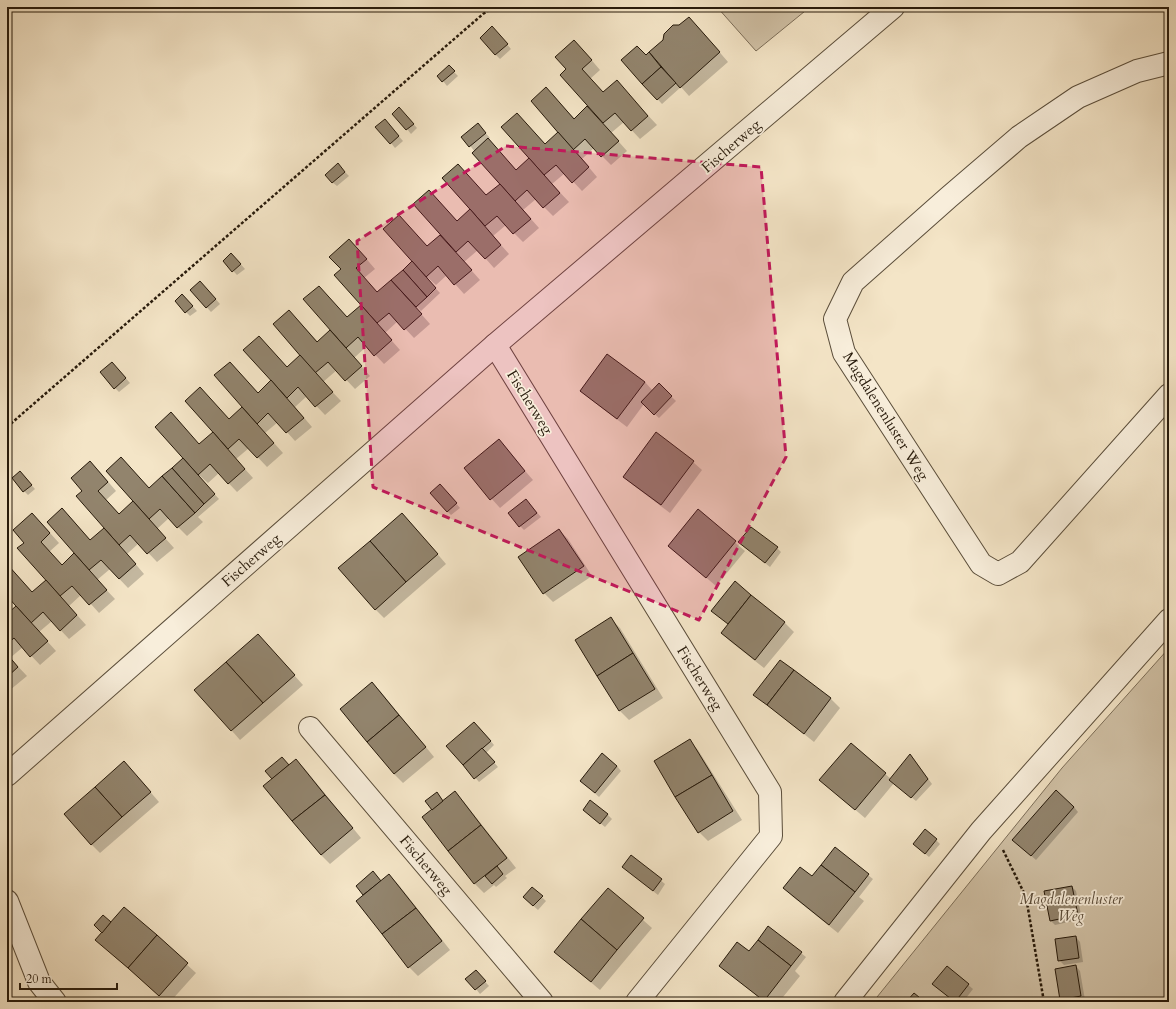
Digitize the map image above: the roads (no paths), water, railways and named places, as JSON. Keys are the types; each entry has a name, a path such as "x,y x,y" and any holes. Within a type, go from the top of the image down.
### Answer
{"street":[{"name":"Fischerweg","path":"7,775 495,345 893,7"},
{"name":"Magdalenenluster Weg","path":"1169,63 1137,71 1078,97 1019,137 943,202 854,282 834,319 844,353 981,564 998,574 1020,562 1169,395"},
{"name":"Fischerweg","path":"495,345 770,792 771,836 637,1002"},
{"path":"845,1002 981,831 1169,620"},
{"name":"Fischerweg","path":"310,728 542,1002"},
{"path":"7,901 40,982 55,1002"}]}
